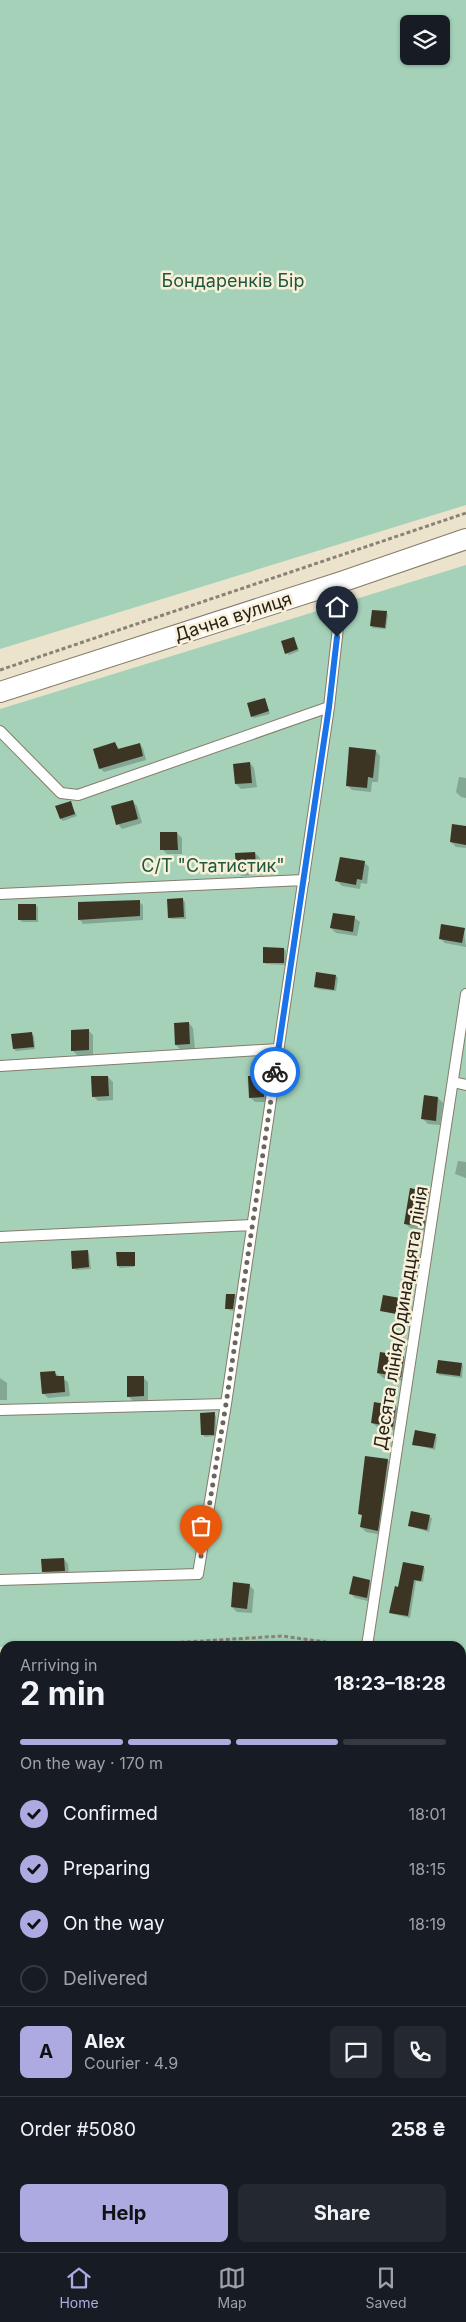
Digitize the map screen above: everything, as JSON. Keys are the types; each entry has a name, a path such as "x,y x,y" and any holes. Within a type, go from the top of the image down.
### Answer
{"street":[{"name":"Дачна вулиця","path":"0,692 341,582 466,539"}],"lane":[{"path":"0,1580 198,1574 226,1404 304,880 329,707 339,619"},
{"path":"0,731 61,793 78,795 329,707"},
{"path":"0,894 304,880"},
{"name":"Десята лінія/Одинадцята лінія","path":"368,1641 466,994"},
{"path":"0,1066 278,1050"},
{"path":"452,1082 466,1085"},
{"path":"0,1237 252,1225"},
{"path":"0,1410 226,1404"}],"path":[{"path":"0,670 466,514"},
{"path":"202,1641 282,1636 319,1641"}],"green space":[{"name":"Бондаренків Бір","path":"0,0 466,0 466,505 0,649"},
{"name":"С/Т \"Статистик\"","path":"466,565 466,1641 0,1641 0,709"}],"building":[{"path":"372,610 387,611 385,628 370,626"},
{"path":"294,637 298,649 285,654 281,641"},
{"path":"265,698 269,711 251,717 247,703"},
{"path":"115,742 118,749 140,743 143,756 99,769 93,749"},
{"path":"349,747 376,750 373,778 368,777 367,788 346,786"},
{"path":"250,762 252,783 235,784 233,764"},
{"path":"133,800 138,819 116,825 111,806"},
{"path":"71,801 75,814 60,819 55,806"},
{"path":"452,824 466,826 466,845 450,842"},
{"path":"160,832 177,832 178,850 160,850"},
{"path":"255,852 256,865 249,866 249,871 236,871 235,853"},
{"path":"340,857 365,861 362,880 357,879 356,885 335,881"},
{"path":"183,898 184,917 168,918 167,899"},
{"path":"140,900 140,916 78,920 78,902"},
{"path":"18,904 36,904 36,920 18,920"},
{"path":"333,913 355,916 353,932 330,928"},
{"path":"441,924 465,928 462,943 439,939"},
{"path":"263,947 284,948 284,963 263,963"},
{"path":"316,972 336,975 334,990 314,987"},
{"path":"189,1022 190,1044 175,1045 174,1023"},
{"path":"89,1029 89,1050 71,1051 71,1030"},
{"path":"32,1032 34,1047 13,1049 11,1034"},
{"path":"91,1076 108,1076 109,1096 92,1097"},
{"path":"248,1076 264,1076 264,1097 249,1098"},
{"path":"424,1095 438,1097 436,1121 421,1119"},
{"path":"410,1188 429,1192 424,1227 404,1224"},
{"path":"88,1250 89,1267 72,1269 71,1251"},
{"path":"116,1252 135,1252 135,1266 117,1266"},
{"path":"226,1294 235,1294 233,1309 225,1309"},
{"path":"383,1295 400,1298 397,1314 380,1311"},
{"path":"380,1352 404,1356 401,1377 377,1373"},
{"path":"438,1360 462,1363 460,1376 436,1373"},
{"path":"55,1371 56,1376 64,1376 65,1392 42,1394 40,1372"},
{"path":"127,1376 144,1376 144,1396 127,1397"},
{"path":"374,1402 396,1406 393,1427 371,1423"},
{"path":"215,1412 214,1435 201,1435 200,1413"},
{"path":"415,1430 436,1434 433,1448 412,1445"},
{"path":"365,1456 388,1459 378,1531 360,1527 362,1515 358,1514"},
{"path":"411,1511 430,1515 427,1530 408,1526"},
{"path":"64,1558 65,1571 42,1572 41,1559"},
{"path":"403,1562 424,1566 421,1581 414,1580 408,1616 389,1613 395,1586 398,1587"},
{"path":"353,1576 370,1580 367,1598 349,1594"},
{"path":"233,1582 250,1584 247,1609 231,1607"}],"way so far":[{"path":"201,1556 226,1404 275,1072"}],"route":[{"path":"275,1072 329,707 337,637"}]}
